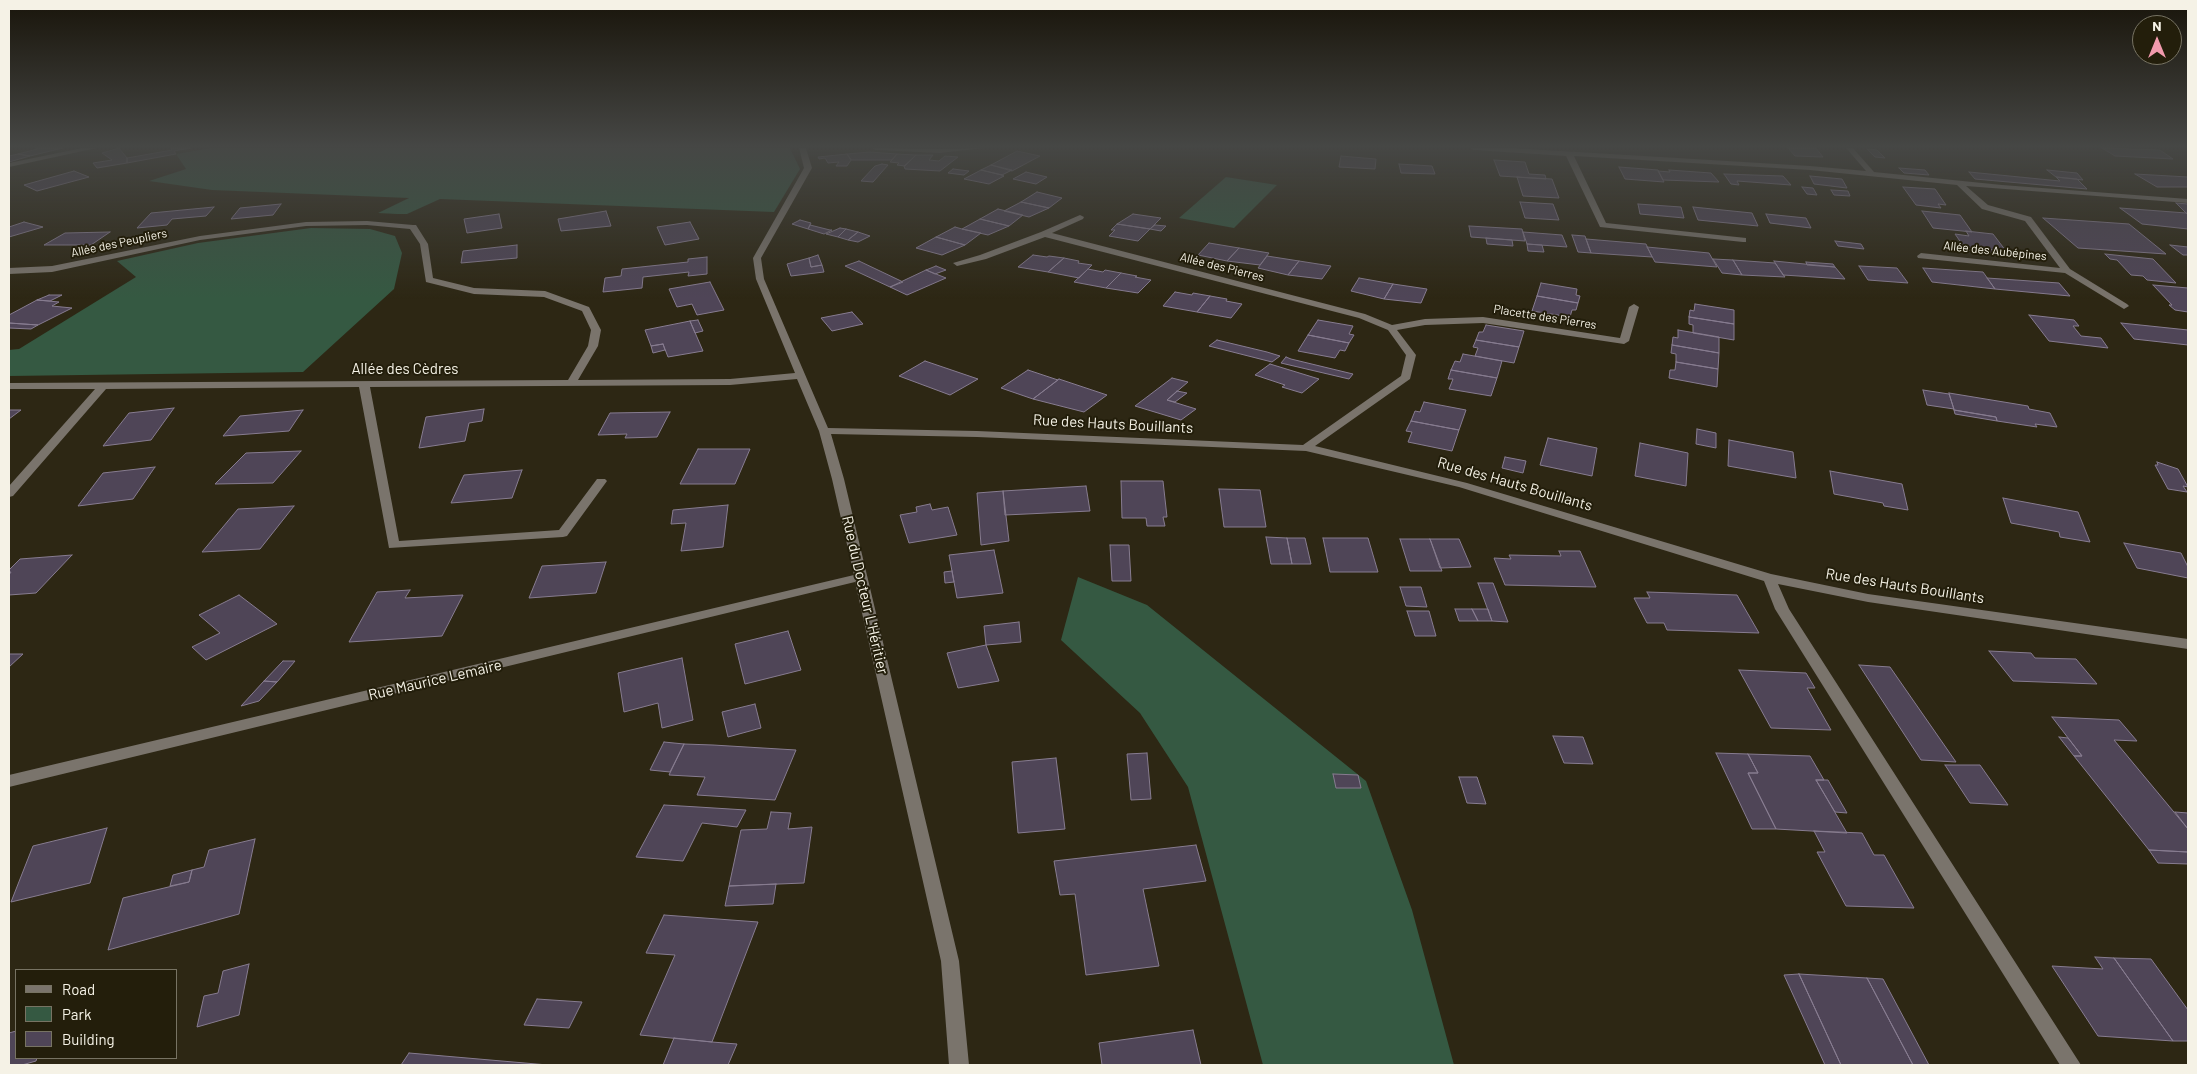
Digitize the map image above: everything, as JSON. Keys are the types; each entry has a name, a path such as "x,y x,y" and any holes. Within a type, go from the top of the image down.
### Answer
{"street":[{"name":"Rue du Docteur L'Héritier","path":"791,198 757,258 760,279 824,431 838,479 950,961 960,1065"},
{"path":"1590,198 1603,225 1743,240"},
{"name":"Allée des Aubépines","path":"1975,198 1985,207 2028,219 2067,271 2124,306"},
{"path":"2153,198 2188,201"},
{"path":"957,263 983,257 1044,234 1080,217"},
{"name":"Allée des Peupliers","path":"9,270 52,269 200,238 306,224 367,223 413,227 424,244 429,280 474,291 545,294 586,309 596,330 593,346 571,384"},
{"name":"Allée des Pierres","path":"1044,234 1362,316 1392,328"},
{"name":"Allée des Aubépines","path":"1921,256 2067,271"},
{"name":"Placette des Pierres","path":"1392,328 1425,322 1483,320 1624,341 1634,306"},
{"path":"1306,448 1320,436 1406,377 1411,355 1392,328"},
{"name":"Allée des Cèdres","path":"9,386 730,382 801,376"},
{"path":"364,384 393,545 563,533 601,481"},
{"path":"9,493 103,386"},
{"name":"Rue des Hauts Bouillants","path":"824,431 977,434 1306,448 1380,464 1463,486 1619,531 1769,578 1868,598 2188,644"},
{"name":"Rue Maurice Lemaire","path":"9,782 861,577"},
{"path":"1769,578 1782,609 2071,1065"}],"green space":[{"path":"409,198 782,198 774,212 440,199 407,214 378,213"},
{"path":"1202,198 1264,198 1234,228 1179,218"},
{"path":"311,228 370,229 395,236 402,253 394,289 303,372 9,376 9,350 19,349 136,277 117,261 198,243"},
{"path":"1078,577 1147,605 1366,781 1412,910 1454,1065 1263,1065 1188,787 1140,713 1061,640"}],"building":[{"path":"1027,198 1062,198 1049,208 1021,202"},
{"path":"1911,198 1941,198 1946,205 1938,204 1941,208 1916,205"},
{"path":"1021,202 1049,208 1029,217 1004,211"},
{"path":"1520,202 1553,204 1559,220 1525,218"},
{"path":"2176,203 2188,204 2188,214 2186,213"},
{"path":"281,204 273,215 231,219 240,208"},
{"path":"1638,204 1681,207 1684,218 1640,214"},
{"path":"214,207 206,216 172,219 167,225 137,228 151,213"},
{"path":"1693,207 1752,213 1758,226 1698,220"},
{"path":"2120,208 2186,213 2188,214 2188,229 2142,224"},
{"path":"998,209 1023,215 1009,226 980,219"},
{"path":"606,211 611,226 561,231 558,219"},
{"path":"1922,211 1960,215 1972,232 1933,228"},
{"path":"499,214 502,228 467,233 464,219"},
{"path":"1133,214 1161,218 1150,229 1117,224"},
{"path":"1766,214 1806,218 1811,228 1770,223"},
{"path":"2043,218 2129,224 2166,254 2078,248"},
{"path":"980,219 1009,226 988,235 962,229"},
{"path":"800,220 811,223 808,229 792,224"},
{"path":"24,222 43,227 9,237 9,227"},
{"path":"690,222 699,239 665,245 657,227"},
{"path":"1117,224 1150,229 1138,241 1109,236 1115,230 1111,230"},
{"path":"810,225 832,230 824,234 808,229"},
{"path":"1155,225 1166,226 1161,231 1150,229"},
{"path":"1469,226 1522,229 1525,241 1471,237"},
{"path":"955,227 981,233 965,245 936,237"},
{"path":"840,228 846,229 838,237 826,234"},
{"path":"846,229 858,232 848,240 838,237"},
{"path":"1966,231 1993,234 2006,251 1964,247 1955,234 1969,236"},
{"path":"110,232 91,245 44,245 65,233"},
{"path":"858,232 870,236 858,242 848,240"},
{"path":"1523,232 1562,235 1567,247 1527,244"},
{"path":"1572,235 1585,236 1591,253 1578,252"},
{"path":"936,237 965,245 942,255 916,248"},
{"path":"1486,238 1512,240 1513,246 1487,244"},
{"path":"1586,239 1646,244 1652,257 1591,253"},
{"path":"1835,241 1861,244 1864,249 1838,246"},
{"path":"1209,243 1239,248 1227,261 1198,255"},
{"path":"1527,244 1542,245 1544,252 1528,251"},
{"path":"517,245 517,258 461,263 463,251"},
{"path":"2170,245 2188,247 2188,255 2183,255"},
{"path":"1647,247 1709,253 1717,267 1655,262"},
{"path":"1964,247 2006,251 2007,254 1966,250"},
{"path":"1239,248 1269,253 1260,265 1227,261"},
{"path":"2105,254 2153,259 2176,283 2147,280 2143,276 2131,275 2117,260 2110,259"},
{"path":"818,255 822,265 811,267 809,258"},
{"path":"1033,255 1064,258 1048,272 1018,267"},
{"path":"1267,256 1299,261 1288,275 1258,268"},
{"path":"707,257 707,274 688,276 689,272 643,277 642,288 603,292 605,278 621,276 622,269 688,262 688,259"},
{"path":"809,258 811,267 822,265 824,272 791,276 787,264"},
{"path":"1064,258 1092,265 1079,278 1048,272"},
{"path":"1713,259 1733,260 1742,275 1722,273"},
{"path":"1733,260 1775,263 1785,277 1742,275"},
{"path":"859,261 903,282 890,287 845,266"},
{"path":"1299,261 1331,266 1322,279 1288,275"},
{"path":"1774,261 1835,267 1845,279 1783,275"},
{"path":"1806,262 1833,264 1835,267 1807,265"},
{"path":"936,266 946,270 935,274 926,270"},
{"path":"1859,266 1897,268 1908,283 1868,280"},
{"path":"1923,268 1983,272 1995,289 1932,282"},
{"path":"1088,269 1121,273 1106,288 1074,282"},
{"path":"926,270 946,278 907,295 890,287"},
{"path":"1121,273 1151,280 1138,293 1106,288"},
{"path":"1359,278 1393,284 1384,299 1351,291"},
{"path":"1987,278 2059,283 2070,296 1995,289"},
{"path":"710,282 724,310 697,315 692,304 677,307 669,289"},
{"path":"1541,283 1577,289 1576,295 1580,296 1578,303 1537,296"},
{"path":"1393,284 1427,289 1421,303 1384,299"},
{"path":"2153,285 2188,288 2188,312 2175,310"},
{"path":"1175,292 1210,296 1197,312 1163,306"},
{"path":"49,295 62,295 50,301 37,300"},
{"path":"1210,296 1242,304 1231,318 1197,312"},
{"path":"1537,296 1578,303 1576,310 1572,310 1570,317 1532,311"},
{"path":"37,300 59,302 52,306 72,308 38,325 9,323 9,315"},
{"path":"1695,304 1734,310 1734,324 1689,317 1690,310 1694,311"},
{"path":"852,312 863,324 832,331 821,318"},
{"path":"2029,315 2074,320 2079,326 2073,326 2081,336 2101,338 2108,348 2049,341"},
{"path":"1689,317 1734,324 1734,340 1693,333 1693,325 1689,324"},
{"path":"698,320 703,331 695,333 690,321"},
{"path":"1318,320 1353,326 1349,334 1354,335 1349,343 1308,335"},
{"path":"690,321 703,351 668,357 663,344 651,346 645,330"},
{"path":"9,323 38,325 31,329 9,328"},
{"path":"2121,323 2188,330 2188,345 2134,339"},
{"path":"1486,325 1524,331 1519,347 1476,340 1479,332 1483,332"},
{"path":"1678,330 1719,337 1719,353 1672,345 1673,337 1678,338"},
{"path":"1308,335 1349,343 1345,351 1340,350 1335,358 1298,351"},
{"path":"1217,340 1280,356 1272,362 1209,346"},
{"path":"1476,340 1519,347 1514,363 1475,356 1478,348 1473,347"},
{"path":"663,344 665,350 653,353 651,346"},
{"path":"1672,345 1719,353 1718,369 1676,362 1676,354 1671,353"},
{"path":"1463,354 1502,361 1497,378 1451,370 1455,361 1460,362"},
{"path":"1286,357 1353,374 1349,379 1281,363"},
{"path":"925,361 978,379 950,395 899,376"},
{"path":"1676,362 1718,369 1717,387 1669,378 1670,370 1675,370"},
{"path":"1270,364 1319,379 1302,393 1282,387 1285,385 1255,375"},
{"path":"1028,370 1058,380 1033,399 1001,388"},
{"path":"1451,370 1497,378 1491,396 1449,389 1453,379 1448,379"},
{"path":"1172,378 1188,382 1167,400 1196,409 1181,420 1135,406"},
{"path":"1059,379 1107,395 1084,412 1033,399"},
{"path":"1923,390 1949,394 1954,409 1927,405"},
{"path":"1177,391 1187,393 1175,402 1167,400"},
{"path":"1949,393 2028,406 2029,409 2050,413 2057,427 2035,424 2037,427 1997,421 1996,417 1954,410"},
{"path":"1424,402 1466,410 1459,430 1411,421 1415,411 1420,412"},
{"path":"174,408 151,440 103,446 129,413"},
{"path":"484,409 482,421 469,423 465,441 419,448 426,417"},
{"path":"9,410 21,410 9,419"},
{"path":"303,410 289,431 223,436 240,416"},
{"path":"1954,410 1996,417 1997,421 1955,414"},
{"path":"670,412 657,437 625,438 627,434 598,435 610,413"},
{"path":"1411,421 1459,430 1452,451 1408,442 1412,432 1406,431"},
{"path":"1697,429 1716,433 1716,448 1696,444"},
{"path":"1548,438 1597,448 1592,476 1540,465"},
{"path":"1729,440 1793,452 1796,478 1728,466"},
{"path":"1640,443 1688,453 1686,486 1635,476"},
{"path":"698,449 750,449 735,484 680,484"},
{"path":"301,451 273,483 215,484 246,453"},
{"path":"1505,457 1526,461 1523,473 1502,468"},
{"path":"2157,462 2178,469 2188,487 2183,486 2187,492 2168,489 2155,465 2158,465"},
{"path":"155,467 133,499 78,506 103,473"},
{"path":"522,470 512,498 451,503 464,475"},
{"path":"1830,471 1902,484 1908,510 1884,506 1883,503 1834,494"},
{"path":"1121,481 1163,481 1167,517 1163,517 1165,526 1147,526 1146,518 1122,518"},
{"path":"1086,486 1090,511 1005,515 1003,491"},
{"path":"1219,489 1260,490 1266,527 1224,527"},
{"path":"1003,491 1009,541 981,545 977,493"},
{"path":"2003,498 2078,512 2090,542 2060,537 2059,532 2011,523"},
{"path":"930,504 932,510 948,507 957,535 909,543 900,515 917,512 916,507"},
{"path":"728,505 723,547 681,551 686,523 671,524 673,510"},
{"path":"294,506 260,549 202,552 238,509"},
{"path":"1266,537 1287,538 1292,564 1271,564"},
{"path":"1287,538 1305,538 1311,564 1292,564"},
{"path":"1323,538 1368,538 1378,572 1330,572"},
{"path":"1400,539 1430,539 1442,571 1410,571"},
{"path":"1430,539 1459,539 1471,567 1440,568"},
{"path":"2124,543 2181,553 2188,567 2188,578 2137,568"},
{"path":"1110,545 1129,545 1131,581 1112,581"},
{"path":"994,550 1003,593 957,598 949,555"},
{"path":"1559,551 1580,551 1596,587 1505,585 1494,558 1511,559 1509,555 1561,556"},
{"path":"72,555 36,593 9,595 9,575 11,572 9,570 20,559"},
{"path":"606,562 596,593 529,598 542,566"},
{"path":"952,571 954,582 945,583 944,572"},
{"path":"1478,583 1493,583 1508,622 1492,621"},
{"path":"1400,587 1421,587 1427,607 1406,606"},
{"path":"410,590 405,598 463,595 442,636 349,642 377,592"},
{"path":"1647,592 1737,595 1759,633 1667,630 1664,623 1647,623 1634,598 1650,598"},
{"path":"239,595 277,624 206,660 192,647 220,633 199,615"},
{"path":"1455,609 1472,609 1478,621 1459,621"},
{"path":"1472,609 1488,609 1492,621 1478,621"},
{"path":"1407,611 1429,611 1436,636 1415,636"},
{"path":"1019,622 1021,642 986,645 984,626"},
{"path":"788,631 801,670 745,684 735,644"},
{"path":"986,645 999,681 958,688 947,653"},
{"path":"1989,651 2031,653 2035,658 2076,659 2097,684 2013,681"},
{"path":"9,654 23,654 9,667"},
{"path":"682,658 693,720 662,728 658,703 624,712 618,673"},
{"path":"283,661 295,661 277,682 264,681"},
{"path":"1859,665 1890,667 1956,762 1921,760"},
{"path":"1739,670 1806,673 1815,688 1807,688 1831,730 1771,728"},
{"path":"264,681 277,682 259,701 241,706"},
{"path":"755,704 761,728 728,737 722,712"},
{"path":"2052,717 2119,720 2137,741 2114,740 2188,829 2188,852 2149,850 2074,756 2082,756"},
{"path":"1553,736 1583,737 1593,764 1564,763"},
{"path":"2059,737 2068,738 2082,756 2074,756"},
{"path":"664,742 684,744 670,772 650,770"},
{"path":"684,744 796,750 775,800 697,795 705,777 669,775"},
{"path":"1147,753 1151,799 1131,800 1127,754"},
{"path":"1716,753 1748,754 1758,773 1748,773 1776,829 1752,829"},
{"path":"1748,754 1810,756 1824,780 1816,780 1847,833 1776,829 1748,773 1758,773"},
{"path":"1056,758 1065,829 1018,833 1012,762"},
{"path":"1945,765 1980,765 2008,805 1970,803"},
{"path":"1333,774 1358,775 1361,788 1336,788"},
{"path":"1459,777 1477,777 1486,804 1467,803"},
{"path":"1816,780 1828,780 1847,813 1835,812"},
{"path":"664,805 746,810 737,827 702,823 683,861 636,857"},
{"path":"771,812 791,813 788,829 812,827 804,883 729,886 741,830 767,829"},
{"path":"2175,812 2188,813 2188,829"},
{"path":"107,828 90,883 11,902 33,846"},
{"path":"1814,831 1862,833 1874,855 1884,855 1914,908 1846,906 1817,852 1825,852"},
{"path":"255,839 239,914 108,950 123,898 189,882 192,870 204,867 209,850"},
{"path":"1196,845 1206,881 1143,889 1159,966 1086,975 1075,894 1060,895 1054,861"},
{"path":"2149,850 2188,852 2188,864 2158,863"},
{"path":"192,870 189,882 170,886 173,875"},
{"path":"776,884 773,904 725,906 729,886"},
{"path":"664,915 758,922 712,1042 640,1035 675,955 646,953"},
{"path":"2095,957 2114,958 2173,1041 2098,1036 2052,966 2103,969"},
{"path":"2114,958 2151,959 2188,1010 2188,1041 2173,1041"},
{"path":"249,964 239,1015 197,1027 204,996 218,993 223,971"},
{"path":"1799,974 1841,1065 1825,1065 1784,975"},
{"path":"1799,974 1867,978 1913,1065 1841,1065"},
{"path":"1867,978 1883,979 1929,1065 1913,1065"},
{"path":"537,999 582,1002 569,1028 524,1025"},
{"path":"1193,1030 1201,1065 1102,1065 1099,1043"},
{"path":"15,1031 15,1059 37,1059 36,1061 22,1065 9,1065 9,1033"},
{"path":"674,1038 737,1044 728,1065 663,1065"},
{"path":"409,1053 548,1065 401,1065"}]}
